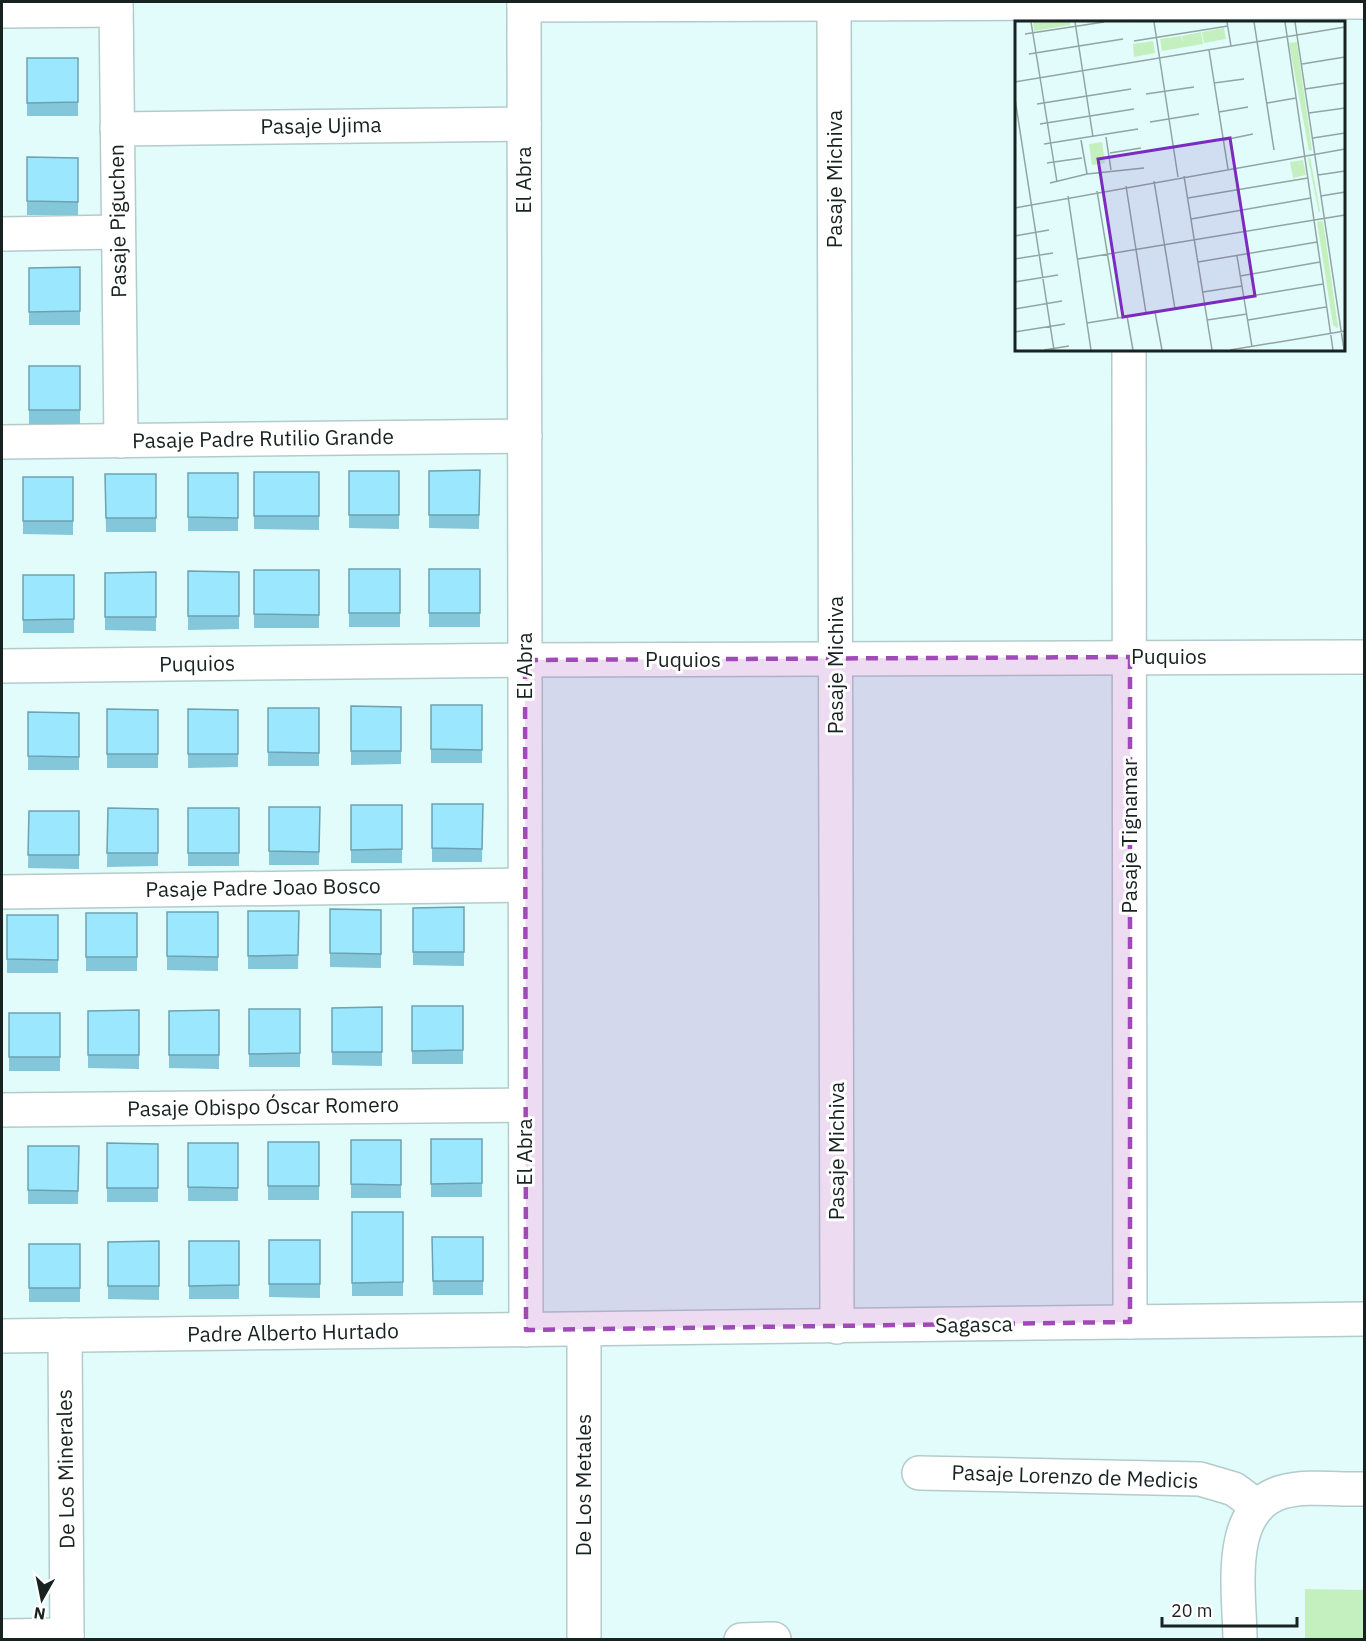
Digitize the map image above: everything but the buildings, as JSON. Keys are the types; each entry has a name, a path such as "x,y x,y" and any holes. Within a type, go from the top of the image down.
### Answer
{"street":[{"path":"524,3 1033,2 1128,12 1365,2"},
{"name":"El Abra","path":"524,3 526,1330"},
{"name":"Pasaje Michiva","path":"834,4 837,1327"},
{"path":"2,11 116,6"},
{"name":"Pasaje Piguchen","path":"116,6 121,441"},
{"name":"Pasaje Ujima","path":"117,129 524,124"},
{"path":"2,234 118,232"},
{"name":"Pasaje Tignamar","path":"1129,351 1130,1322"},
{"name":"Pasaje Padre Rutilio Grande","path":"2,442 525,436"},
{"name":"Puquios","path":"2,666 525,660 1365,657"},
{"name":"Pasaje Padre Joao Bosco","path":"2,892 525,885"},
{"name":"Pasaje Obispo Óscar Romero","path":"2,1110 525,1105"},
{"name":"Sagasca","path":"584,1330 1365,1319"},
{"name":"Padre Alberto Hurtado","path":"2,1335 584,1330"},
{"name":"De Los Metales","path":"584,1330 584,1640"},
{"name":"De Los Minerales","path":"65,1335 67,1637"},
{"name":"Pasaje Lorenzo de Medicis","path":"919,1473 1200,1479 1234,1489 1257,1506"},
{"path":"1240,1640 1240,1544 1248,1517 1257,1506 1281,1492 1294,1490 1365,1490"},
{"path":"2,1636 67,1637"},
{"path":"741,1640 774,1639"}],"highlighted area":[{"path":"1130,657 1130,1322 526,1330 525,660"}],"green space":[{"path":"1305,1589 1364,1590 1364,1639 1305,1639"}]}
